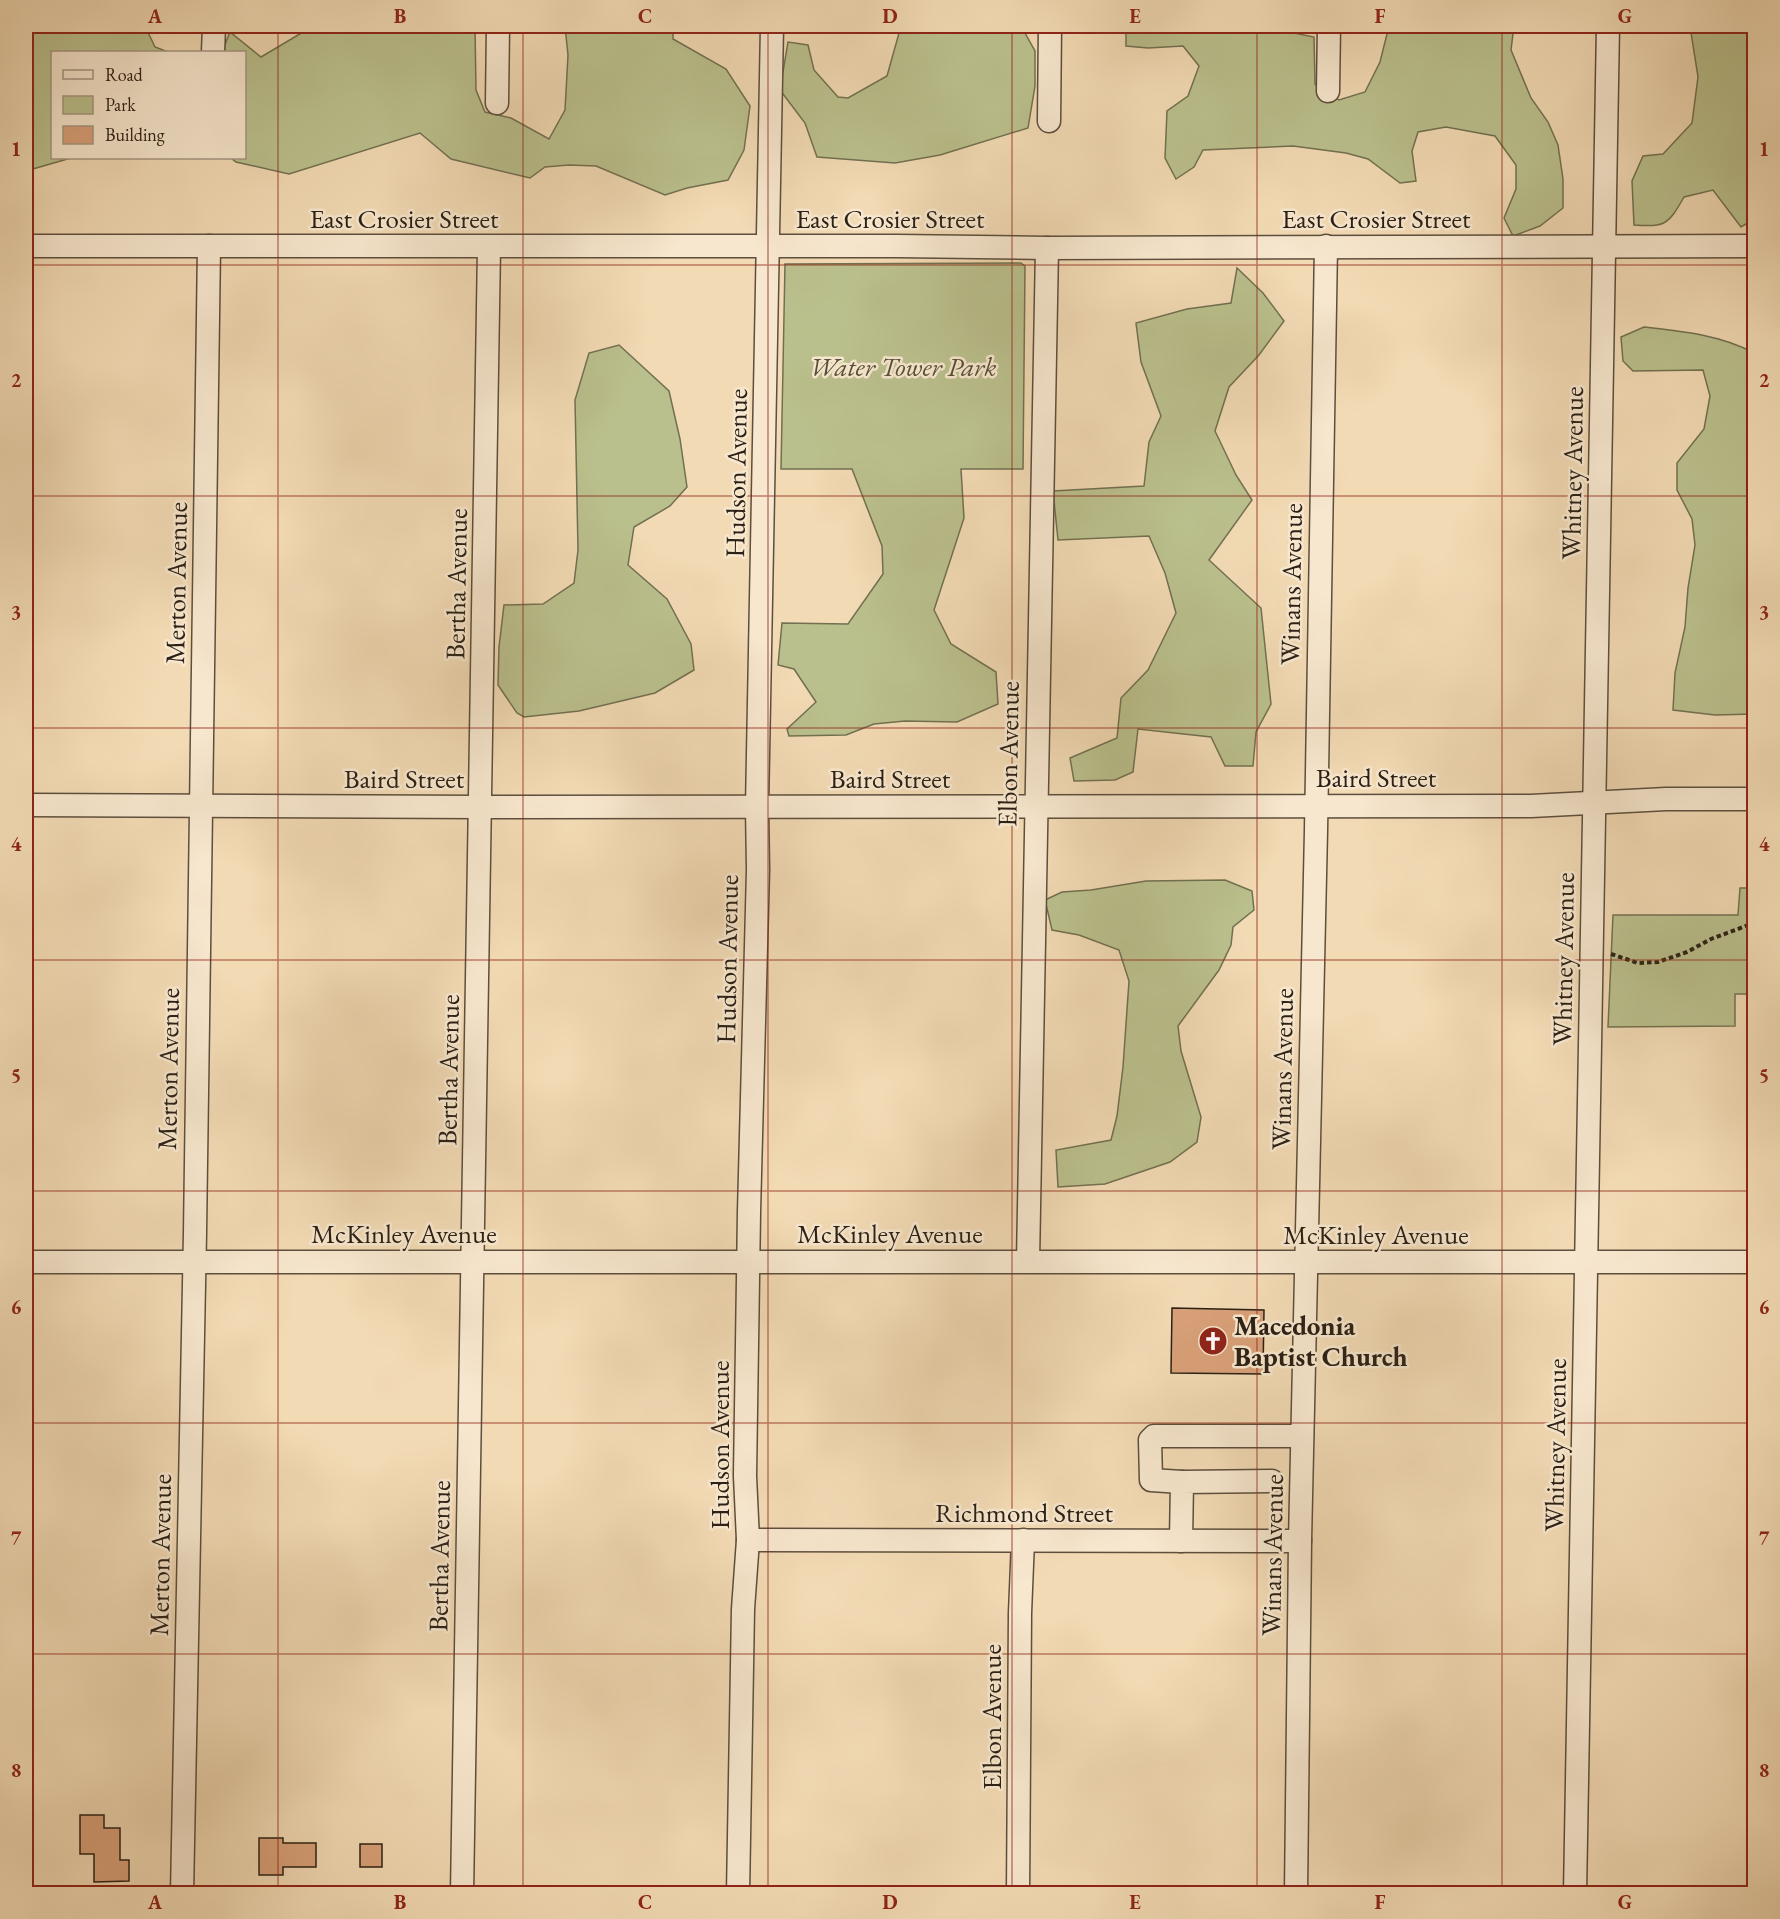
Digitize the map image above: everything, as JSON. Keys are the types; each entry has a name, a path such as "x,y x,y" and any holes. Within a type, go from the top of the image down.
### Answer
{"street":[{"path":"213,51 214,26"},
{"path":"496,103 498,26"},
{"name":"Hudson Avenue","path":"738,1893 743,1609 748,1540 746,1476 749,1262 772,26"},
{"path":"1049,122 1050,26"},
{"path":"1328,91 1329,26"},
{"name":"Whitney Avenue","path":"1575,1893 1588,1262 1608,26"},
{"name":"East Crosier Street","path":"26,246 1047,248 1755,246"},
{"name":"Merton Avenue","path":"182,1893 210,246"},
{"name":"Winans Avenue","path":"1296,1893 1300,1541 1326,246"},
{"name":"Bertha Avenue","path":"462,1893 489,247"},
{"name":"Elbon Avenue","path":"1028,1261 1047,248"},
{"name":"Baird Street","path":"26,805 1532,806 1666,799 1755,799"},
{"name":"McKinley Avenue","path":"26,1262 1755,1262"},
{"path":"1272,1481 1151,1480 1150,1440 1154,1436 1302,1436"},
{"path":"1181,1541 1182,1482"},
{"name":"Richmond Street","path":"748,1540 1300,1541"},
{"name":"Elbon Avenue","path":"1018,1893 1020,1612 1023,1540"}],"path":[{"path":"1592,951 1607,953 1638,963 1658,962 1755,923"}],"green space":[{"path":"29,26 145,26 155,47 165,51 51,51 51,159 68,159 26,171 26,41"},
{"path":"311,26 422,26 424,31 475,27 476,90 485,112 511,118 549,139 565,110 568,55 565,26 673,26 673,39 726,69 750,106 744,150 728,180 665,195 596,166 545,167 530,178 451,159 420,133 289,174 236,162 232,159 246,159 246,51 222,51 230,32 261,57"},
{"path":"901,26 1021,26 1035,51 1035,86 1028,128 940,155 895,163 817,157 805,123 780,90 788,42 808,45 814,70 838,97 848,98 887,76"},
{"path":"1126,26 1274,26 1275,29 1314,37 1315,84 1339,100 1365,92 1380,62 1389,26 1514,26 1511,50 1531,98 1548,122 1558,145 1563,179 1563,208 1540,226 1513,236 1504,218 1516,189 1516,165 1495,136 1446,127 1418,132 1412,151 1416,181 1400,183 1368,159 1346,153 1293,146 1203,150 1194,167 1176,179 1165,158 1167,111 1188,96 1199,66 1183,46 1148,48 1126,46"},
{"path":"1690,26 1754,26 1754,219 1741,227 1713,190 1684,197 1670,219 1665,222 1653,225 1634,225 1632,181 1643,156 1663,154 1692,123 1698,77"},
{"name":"Water Tower Park","path":"1021,263 1025,266 1023,469 961,469 964,518 934,610 951,644 996,672 998,704 957,722 905,721 874,724 846,735 789,736 787,729 816,702 794,669 778,665 782,623 848,624 883,574 882,546 852,469 781,469 785,264"},
{"path":"1237,268 1263,293 1284,321 1259,355 1229,387 1215,431 1236,475 1252,500 1209,560 1261,608 1271,704 1256,732 1253,766 1225,766 1211,737 1138,729 1133,772 1115,780 1074,781 1070,758 1117,738 1121,698 1148,670 1176,613 1165,573 1149,536 1058,540 1053,491 1144,486 1149,442 1161,416 1141,362 1136,323 1187,309 1231,303"},
{"path":"1644,327 1714,338 1754,353 1754,714 1715,715 1673,710 1675,673 1685,627 1695,545 1692,519 1677,490 1677,463 1704,429 1710,396 1703,370 1633,371 1623,361 1621,337"},
{"path":"619,345 669,391 680,439 687,487 670,506 634,527 628,565 667,599 691,644 694,670 655,693 579,711 524,717 517,713 498,685 499,647 504,605 543,604 574,583 578,550 575,400 589,353"},
{"path":"1225,880 1252,891 1254,910 1233,927 1231,945 1219,970 1178,1026 1181,1051 1201,1117 1197,1142 1170,1162 1105,1184 1058,1187 1056,1150 1111,1140 1117,1116 1123,1067 1129,981 1119,950 1079,935 1052,930 1045,900 1062,892 1146,881"},
{"path":"1740,888 1754,888 1754,994 1735,994 1735,1026 1608,1027 1613,915 1738,915"}],"building":[{"path":"1172,1308 1264,1310 1263,1374 1171,1373"},
{"path":"80,1815 104,1815 104,1828 120,1828 120,1860 129,1860 129,1881 94,1882 94,1854 80,1854"},
{"path":"259,1838 283,1838 283,1843 316,1843 316,1867 283,1867 283,1875 259,1875"},
{"path":"360,1844 382,1844 382,1867 360,1867"}],"place":[{"name":"Macedonia Baptist Church","path":"1213,1341"}]}
